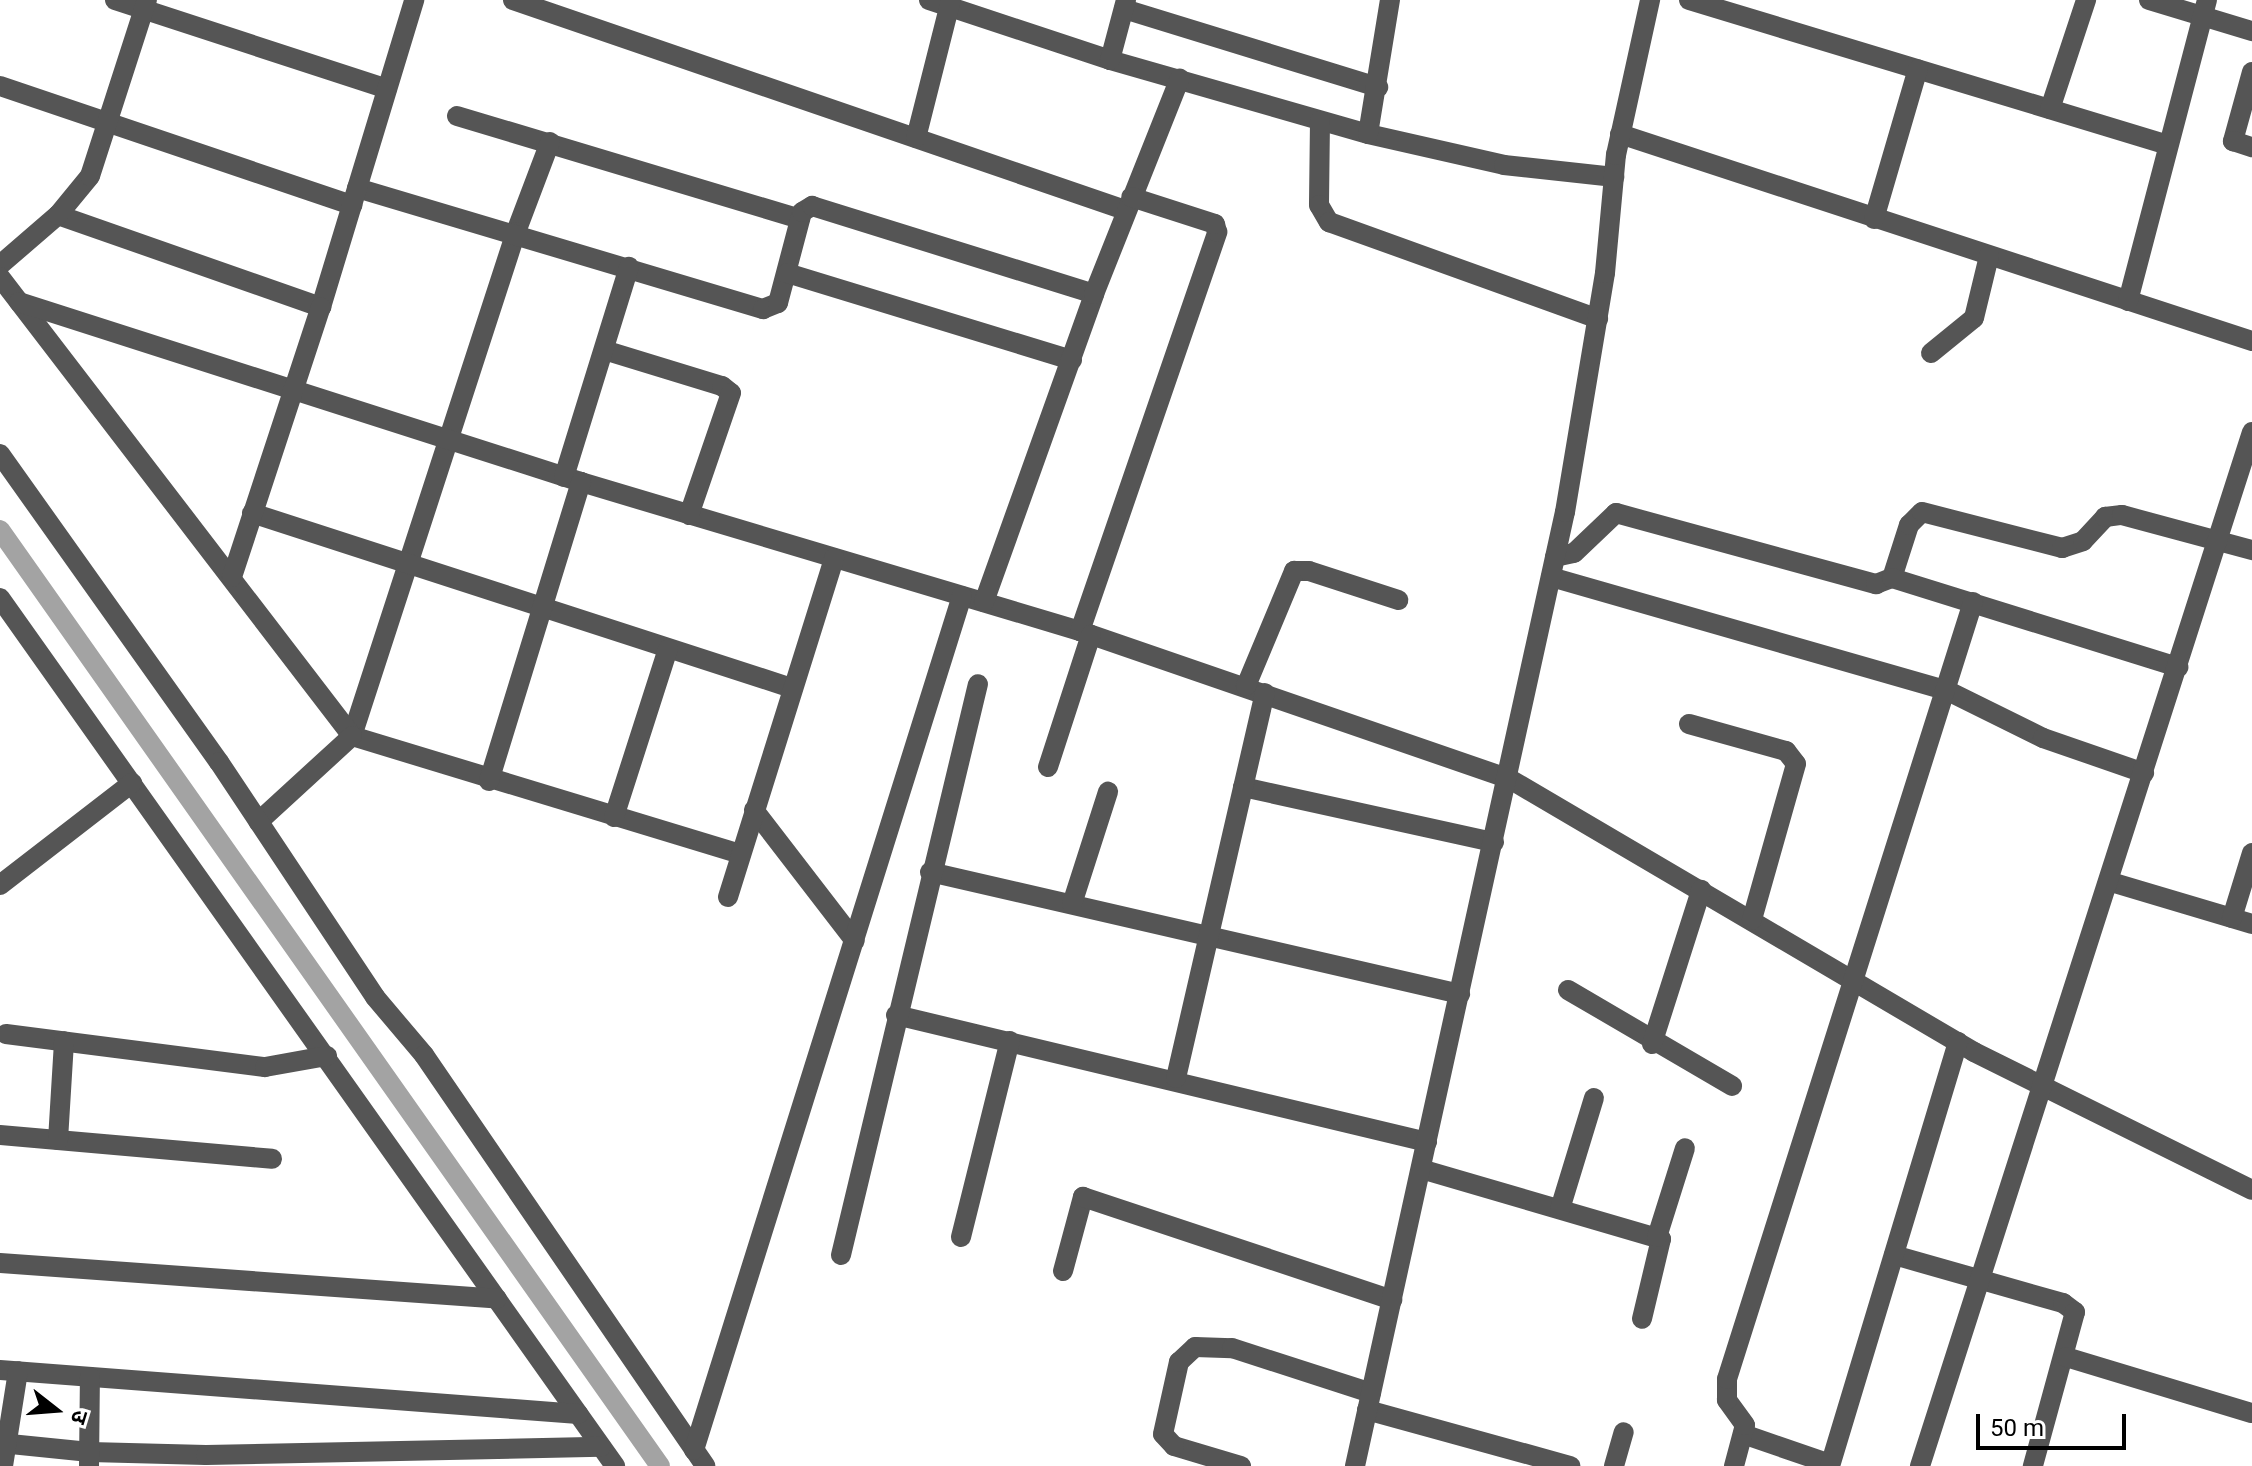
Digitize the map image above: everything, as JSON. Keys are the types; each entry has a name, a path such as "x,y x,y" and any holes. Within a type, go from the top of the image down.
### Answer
{"street":[{"path":"115,0 146,5 387,89"},
{"path":"232,577 321,307 414,0"},
{"path":"513,0 916,138 1128,203 1215,224 1217,232 1085,633 1048,767"},
{"path":"929,0 950,3 1110,60 1368,134 1504,165 1614,177"},
{"path":"1368,134 1390,0"},
{"path":"1355,1466 1553,567 1598,319 1620,134 1650,0"},
{"path":"1689,0 2168,145"},
{"path":"2050,109 2086,0"},
{"path":"2149,0 2205,8 2252,31"},
{"path":"916,138 950,3"},
{"path":"1110,60 1125,4 1378,87"},
{"path":"0,265 58,215 90,176 146,5"},
{"path":"2128,301 2205,8"},
{"path":"1874,219 1918,69"},
{"path":"2252,72 2233,141 2252,147"},
{"path":"984,602 1128,203 1180,78"},
{"path":"0,86 355,196 516,232 768,309 778,303 800,219 812,206 1094,294"},
{"path":"457,116 800,219"},
{"path":"1320,121 1319,205 1329,222 1598,319"},
{"path":"1620,134 2252,341"},
{"path":"258,822 352,736 516,232 550,142"},
{"path":"58,215 321,307"},
{"path":"1931,353 1974,318 1989,256"},
{"path":"489,781 541,609 604,350 629,267"},
{"path":"787,273 1072,360"},
{"path":"0,277 352,736 489,781 740,854"},
{"path":"19,302 573,479 1085,633 1508,778 1958,1042 2045,1089 2252,1190"},
{"path":"604,350 722,386 731,393 689,515"},
{"path":"1920,1466 2045,1089 2252,432"},
{"path":"0,454 700,1458"},
{"path":"1892,578 1909,525 1922,512 2049,547 2074,546 2115,514 2252,550"},
{"path":"252,513 409,568 792,688"},
{"path":"1553,567 1574,553 1616,513 1876,584 1892,578 2178,667"},
{"path":"728,897 834,558"},
{"path":"1553,567 1948,691 2043,738 2144,773"},
{"path":"1176,1078 1243,787 1256,690 1294,571 1309,571 1398,600"},
{"path":"700,1458 962,596"},
{"path":"0,598 615,1466"},
{"path":"1734,1466 1743,1434 1743,1418 1727,1400 1727,1379 1948,691 1973,602"},
{"path":"614,817 668,649"},
{"path":"841,1255 930,872 978,684"},
{"path":"1689,724 1786,751 1796,764 1752,920"},
{"path":"0,885 132,783"},
{"path":"1243,787 1494,842"},
{"path":"1072,904 1108,792"},
{"path":"754,810 855,941"},
{"path":"2111,882 2242,921 2252,853"},
{"path":"930,872 1460,994"},
{"path":"1652,1044 1701,890"},
{"path":"1568,990 1652,1044 1732,1086"},
{"path":"896,1015 1176,1078 1427,1142"},
{"path":"6,1034 265,1067 327,1056"},
{"path":"58,1140 64,1041"},
{"path":"961,1237 1010,1041"},
{"path":"1743,1434 1830,1465 1958,1042"},
{"path":"1560,1209 1594,1098"},
{"path":"0,1135 272,1159"},
{"path":"1657,1237 1685,1148"},
{"path":"1421,1169 1657,1237 1663,1248 1642,1319"},
{"path":"1063,1271 1083,1197 1392,1300"},
{"path":"1894,1255 1983,1278 2071,1307 2075,1319 2066,1357 2033,1466"},
{"path":"0,1263 497,1299"},
{"path":"1241,1466 1174,1446 1163,1434 1179,1362 1195,1347 1232,1348 1369,1402 1570,1466"},
{"path":"2066,1357 2252,1413"},
{"path":"3,1466 2,1443 9,1371 578,1414"},
{"path":"90,1377 90,1459"},
{"path":"1614,1466 1624,1432"},
{"path":"2,1443 90,1459 206,1460 532,1457 601,1447"}],"waterway":[{"path":"0,530 660,1466"}]}
